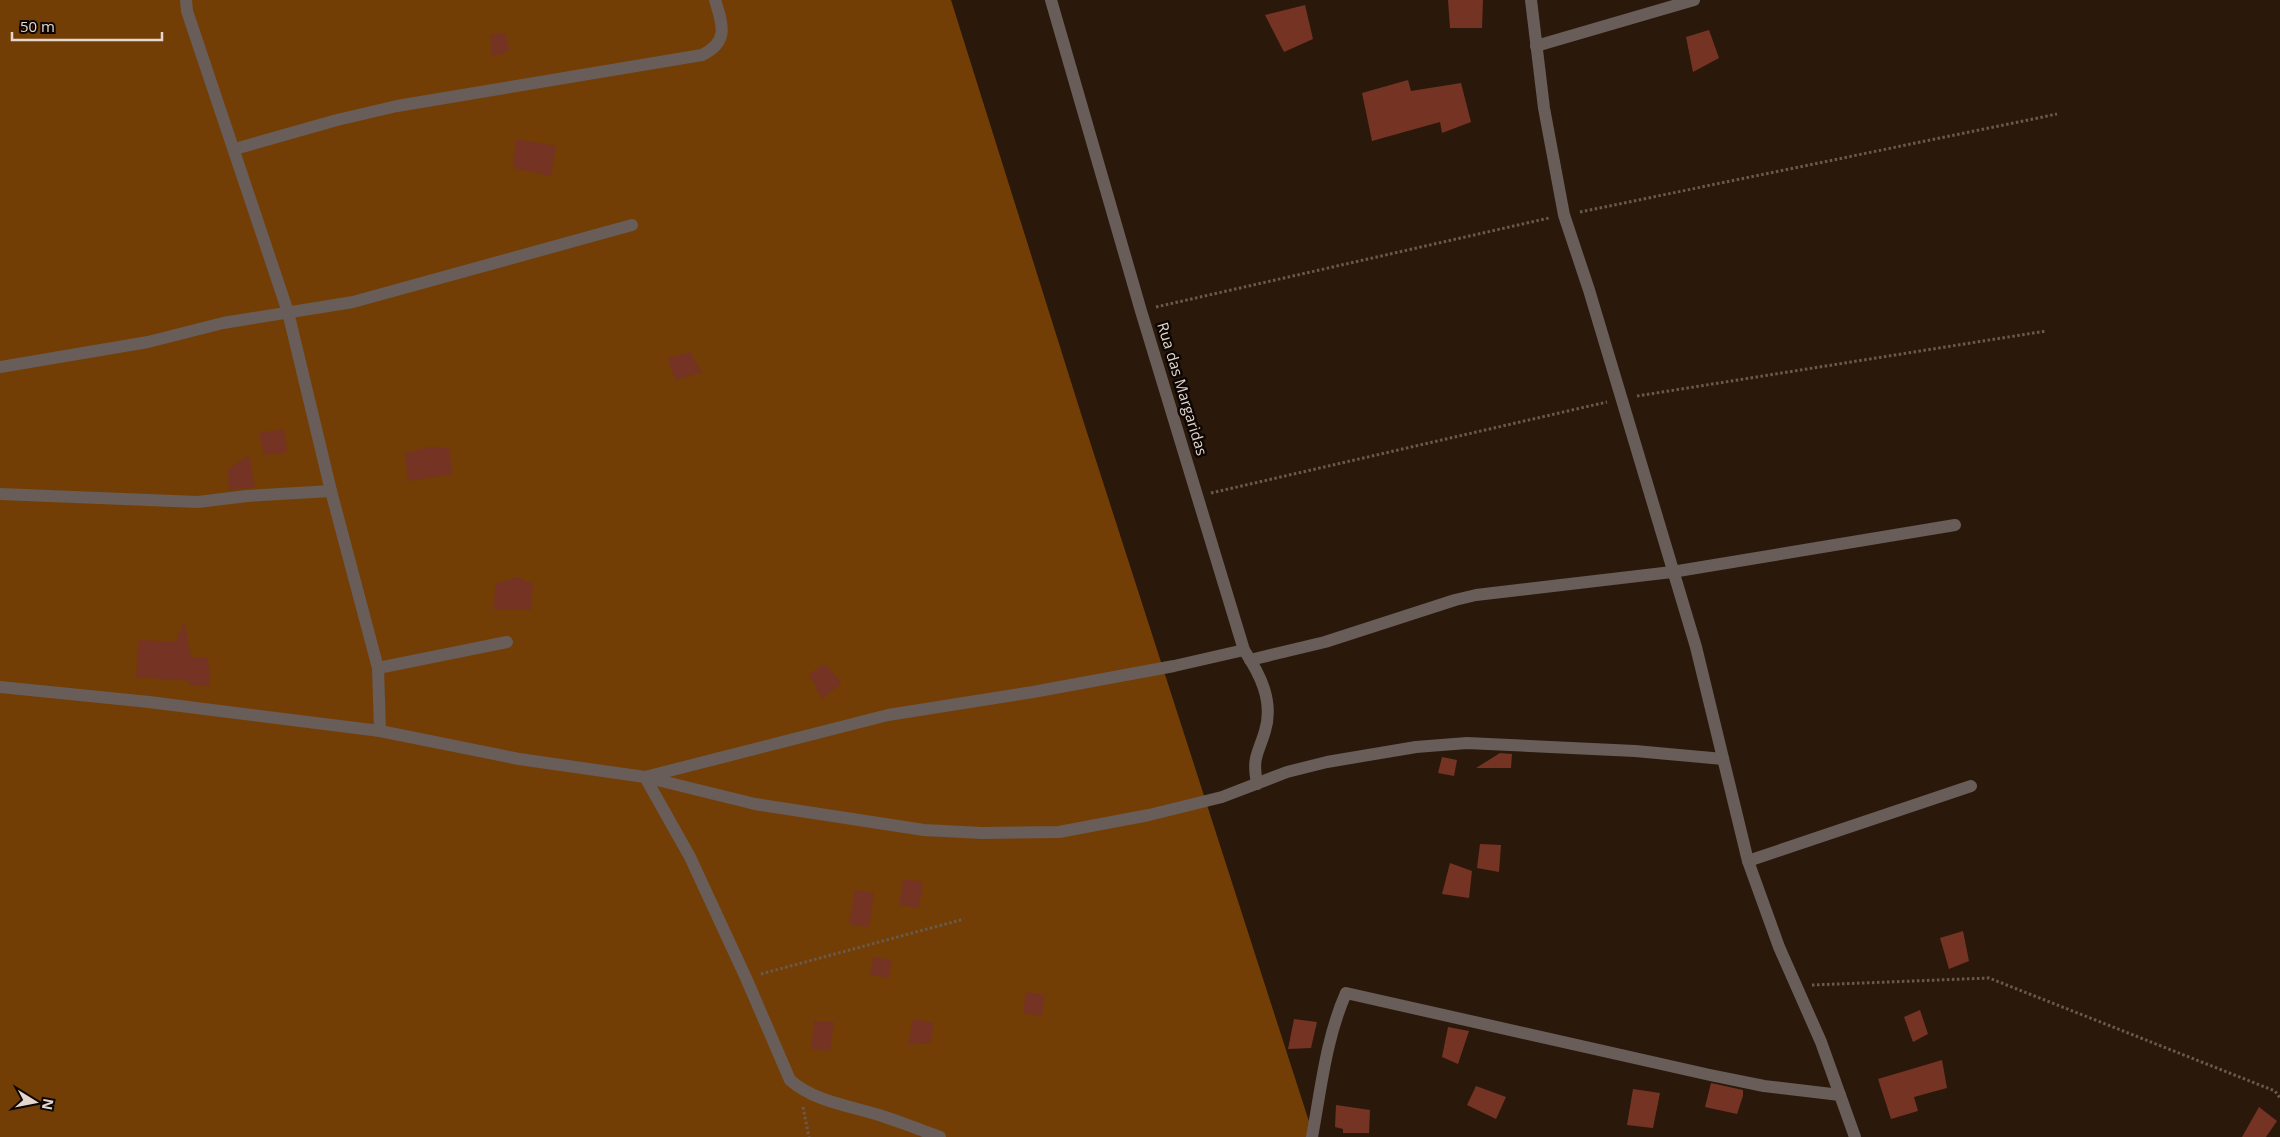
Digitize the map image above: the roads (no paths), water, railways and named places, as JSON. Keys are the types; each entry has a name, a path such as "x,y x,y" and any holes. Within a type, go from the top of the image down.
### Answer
{"street":[{"path":"186,0 187,11 236,150 288,312 331,492 378,668 380,731"},
{"path":"236,150 337,120 397,106 702,55 713,50 722,35 721,18 716,0"},
{"name":"Rua das Margaridas","path":"1051,0 1141,310 1247,655 1263,684 1267,698 1266,729 1255,761 1257,784"},
{"path":"1530,0 1544,108 1564,215 1696,647 1748,861 1759,896 1821,1042 1855,1137"},
{"path":"1536,46 1694,0"},
{"path":"0,368 148,342 223,323 353,302 632,225"},
{"path":"0,494 198,502 248,496 331,492"},
{"path":"645,777 888,715 1325,642 1455,600 1566,584 1672,572 1955,525"},
{"path":"378,668 507,642"},
{"path":"0,687 149,702 380,731 520,759 645,777 755,804 924,830 992,833 1059,832 1193,806 1287,772 1371,753 1416,747 1467,743 1617,750 1723,759"},
{"path":"645,777 690,857 746,978 790,1080 800,1089 818,1098 884,1117 940,1137"},
{"path":"1748,861 1971,786"},
{"path":"1312,1137 1337,1012 1346,993 1710,1075 1764,1086 1840,1095"}]}
